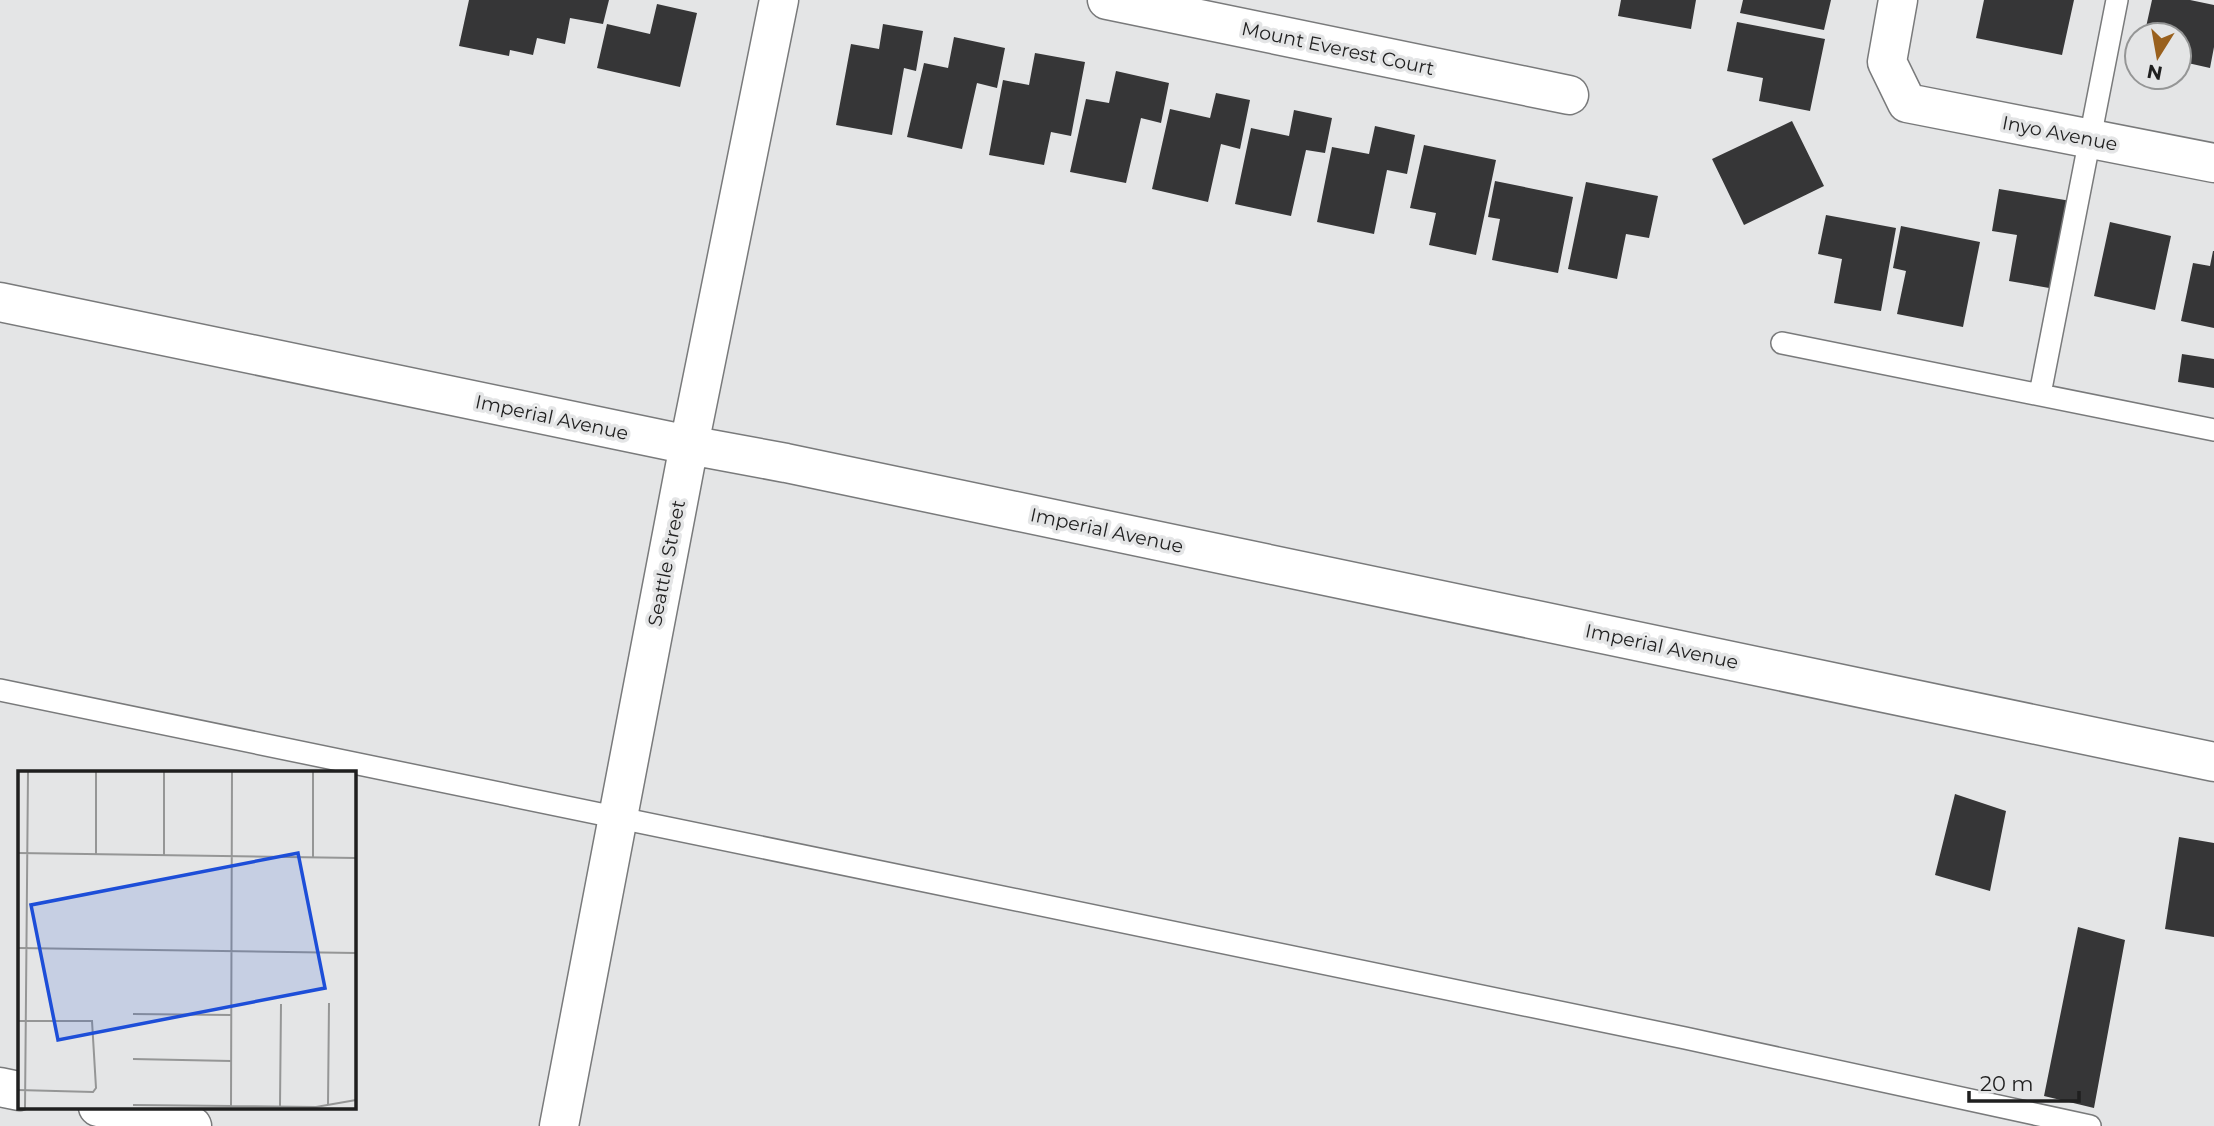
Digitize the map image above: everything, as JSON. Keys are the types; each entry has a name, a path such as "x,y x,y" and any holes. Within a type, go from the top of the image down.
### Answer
{"street":[{"name":"Seattle Street","path":"559,1126 689,446 779,0"},
{"name":"Mount Everest Court","path":"1107,0 1569,95"},
{"name":"Inyo Avenue","path":"1898,0 1887,62 1907,103 2214,163"},
{"name":"Imperial Avenue","path":"0,302 689,446 786,463 2214,762"},
{"path":"0,1087 18,1091"},
{"path":"120,1116 192,1126"}],"lane":[{"path":"2040,394 2117,0"},
{"path":"1782,343 2214,430"},
{"path":"0,690 1685,1038 2090,1126"}],"building":[{"path":"469,0 609,0 603,24 570,18 565,44 537,38 533,55 510,50 509,56 459,46"},
{"path":"1621,0 1696,0 1691,29 1618,16"},
{"path":"1743,0 1831,0 1824,30 1740,13"},
{"path":"1984,0 2074,0 2062,55 1976,38"},
{"path":"2152,0 2190,0 2214,5 2214,47 2210,68 2193,64 2193,21 2147,21"},
{"path":"657,4 697,13 680,87 597,68 607,24 650,34"},
{"path":"1737,22 1825,39 1810,111 1759,101 1763,78 1727,71"},
{"path":"883,24 923,31 916,71 904,68 892,135 836,125 851,44 879,49"},
{"path":"954,37 1005,48 997,88 977,83 962,149 907,137 924,63 948,68"},
{"path":"1035,53 1085,62 1071,136 1051,132 1044,165 989,155 1003,80 1029,85"},
{"path":"1116,71 1169,83 1161,123 1141,118 1126,183 1070,172 1086,99 1109,103"},
{"path":"1216,93 1250,100 1240,149 1221,144 1208,202 1152,189 1170,109 1210,118"},
{"path":"1294,110 1332,118 1325,153 1306,150 1291,216 1235,204 1251,128 1289,136"},
{"path":"1792,121 1824,186 1744,225 1712,159"},
{"path":"1375,126 1415,135 1407,174 1387,170 1374,234 1317,222 1332,147 1369,154"},
{"path":"1424,145 1496,160 1476,255 1429,245 1436,213 1410,208"},
{"path":"1495,181 1573,197 1558,273 1492,260 1500,219 1488,217"},
{"path":"1586,182 1658,196 1649,238 1626,234 1617,279 1568,269"},
{"path":"1999,189 2071,201 2055,289 2009,281 2017,235 1992,231"},
{"path":"1826,215 1896,228 1881,311 1834,303 1842,259 1818,254"},
{"path":"2110,222 2171,236 2155,310 2094,296"},
{"path":"1901,226 1980,242 1963,327 1897,314 1906,271 1893,268"},
{"path":"2213,251 2214,328 2181,321 2193,263 2210,266"},
{"path":"2182,354 2214,359 2214,388 2178,382"},
{"path":"1955,794 2006,811 1990,891 1935,875"},
{"path":"2179,837 2214,843 2214,937 2165,929"},
{"path":"2078,927 2125,940 2094,1108 2044,1096"}]}
